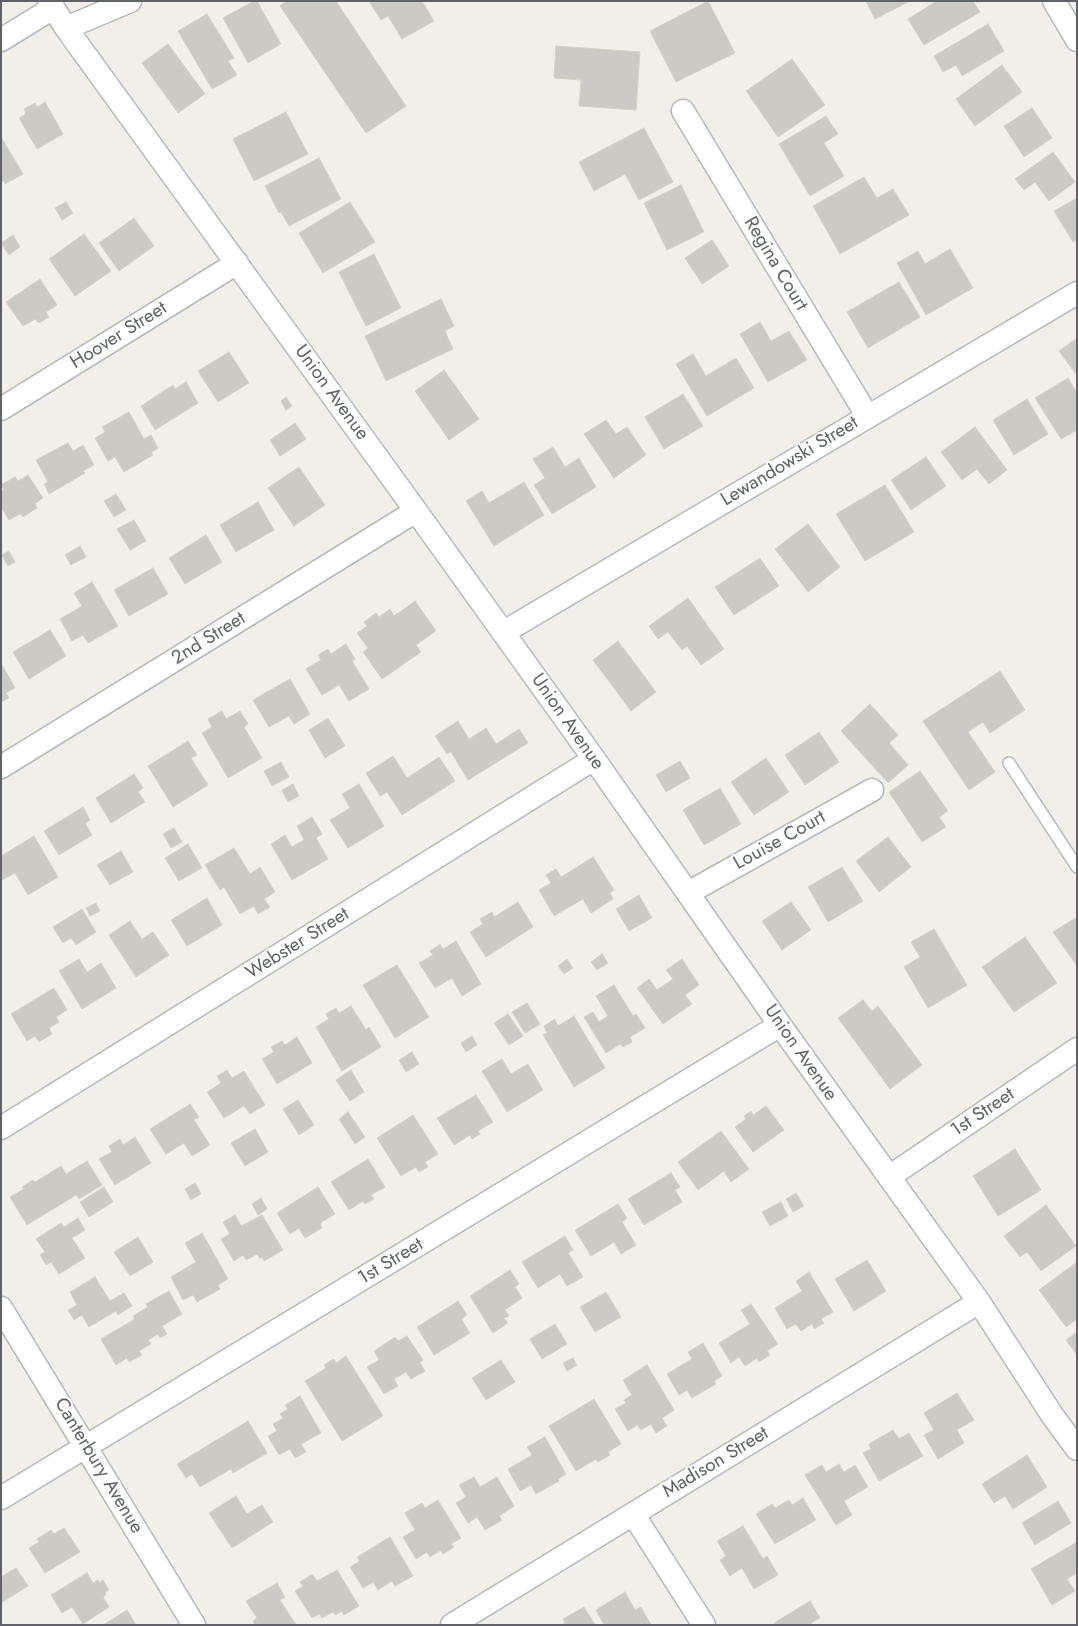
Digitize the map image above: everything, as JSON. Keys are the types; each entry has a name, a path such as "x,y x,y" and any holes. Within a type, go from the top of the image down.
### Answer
{"street":[{"path":"66,28 130,1"},
{"path":"1054,1 1077,40"},
{"path":"1,40 51,5"},
{"name":"Union Avenue","path":"51,5 504,632 780,1024 979,1302 1052,1415 1077,1449"},
{"name":"Regina Court","path":"683,111 868,417"},
{"name":"Hoover Street","path":"1,409 237,263"},
{"name":"Lewandowski Street","path":"504,632 1077,293"},
{"name":"2nd Street","path":"1,767 416,511"},
{"name":"Webster Street","path":"1,1128 594,759"},
{"name":"Louise Court","path":"688,893 872,790"},
{"name":"1st Street","path":"1,1498 780,1024"},
{"name":"1st Street","path":"889,1177 1077,1049"},
{"name":"Madison Street","path":"452,1625 979,1302"},
{"name":"Canterbury Avenue","path":"1,1308 194,1625"},
{"path":"633,1514 704,1625"}],"lane":[{"path":"1009,763 1077,867"}],"building":[{"path":"257,1 281,44 248,63 223,18"},
{"path":"286,1 336,1 406,106 366,133 280,6"},
{"path":"369,1 422,1 434,21 402,39 388,16 381,20"},
{"path":"708,1 735,53 676,82 650,31"},
{"path":"866,1 910,1 875,19"},
{"path":"937,1 973,1 980,12 924,45 908,19"},
{"path":"207,14 234,58 228,61 237,75 212,89 178,31"},
{"path":"988,24 1004,51 962,76 956,65 943,72 934,56"},
{"path":"168,44 205,94 178,113 142,63"},
{"path":"556,46 640,52 636,110 579,106 581,80 554,78"},
{"path":"792,59 825,105 778,137 746,91"},
{"path":"1002,65 1022,92 975,126 956,99"},
{"path":"45,102 63,134 37,149 19,118 26,114 24,109 35,103 37,107"},
{"path":"1032,108 1052,138 1024,157 1004,126"},
{"path":"286,112 308,154 254,181 233,139"},
{"path":"826,116 838,134 824,143 844,176 810,196 779,144"},
{"path":"644,128 673,182 639,200 625,174 594,191 579,162"},
{"path":"1,137 23,174 5,184 4,181 1,182"},
{"path":"1053,152 1075,182 1049,201 1035,182 1024,190 1015,179"},
{"path":"319,158 341,199 289,226 281,212 279,213 265,186"},
{"path":"864,177 877,198 893,189 909,215 840,254 813,206"},
{"path":"681,185 704,232 667,250 644,203"},
{"path":"1077,198 1077,240 1073,242 1054,211"},
{"path":"66,202 73,213 62,220 55,208"},
{"path":"350,202 375,242 323,273 299,233"},
{"path":"134,218 154,246 119,271 99,243"},
{"path":"84,234 111,271 75,296 49,259"},
{"path":"13,235 20,247 9,255 1,243"},
{"path":"712,240 729,266 702,284 685,258"},
{"path":"950,249 973,288 926,315 897,263 918,251 925,264"},
{"path":"374,254 401,308 366,326 339,272"},
{"path":"40,279 57,305 46,312 49,317 39,323 35,319 23,326 6,302"},
{"path":"899,282 920,317 868,348 847,312"},
{"path":"441,299 454,326 445,331 453,349 386,381 365,336"},
{"path":"760,322 771,341 789,331 807,360 768,382 740,334"},
{"path":"1077,338 1077,372 1075,373 1059,351"},
{"path":"229,352 249,383 218,402 198,371"},
{"path":"693,354 706,376 736,358 754,388 707,416 676,364"},
{"path":"444,370 479,419 449,440 415,391"},
{"path":"1068,378 1077,393 1077,430 1061,439 1035,398"},
{"path":"186,382 198,403 155,430 141,406 173,385 175,389"},
{"path":"683,394 703,426 664,449 645,417"},
{"path":"286,397 292,406 286,410 281,401"},
{"path":"1027,399 1048,434 1014,455 993,420"},
{"path":"129,412 144,439 151,435 158,448 151,453 153,455 124,472 115,457 108,461 95,438 105,432 102,427"},
{"path":"606,420 616,434 627,427 646,455 614,478 584,434"},
{"path":"295,423 306,439 280,456 270,440"},
{"path":"975,427 1007,470 989,484 977,469 962,480 941,452"},
{"path":"68,443 73,451 83,445 94,465 83,471 85,473 49,494 44,484 48,482 36,460"},
{"path":"553,447 565,467 579,458 596,487 552,514 534,485 545,478 533,459"},
{"path":"926,457 946,486 911,510 891,480"},
{"path":"299,467 325,505 294,526 268,488"},
{"path":"28,475 43,498 35,504 37,508 23,517 20,514 9,520 1,507 1,492 4,490 1,485 15,477 18,481"},
{"path":"524,482 544,515 494,546 466,501 482,491 489,503"},
{"path":"885,485 914,532 865,561 836,514"},
{"path":"116,494 126,510 114,517 104,501"},
{"path":"258,502 274,530 236,552 220,525"},
{"path":"134,520 146,541 130,550 117,529"},
{"path":"808,524 840,567 808,592 775,549"},
{"path":"206,535 222,562 185,584 169,558"},
{"path":"80,546 86,557 71,565 65,555"},
{"path":"9,551 15,562 8,566 2,555"},
{"path":"760,558 779,586 734,615 715,587"},
{"path":"153,568 168,594 129,616 114,590"},
{"path":"92,582 118,626 88,643 83,635 72,641 60,619 82,606 74,593"},
{"path":"688,598 724,649 701,665 687,646 682,650 668,632 658,639 649,626"},
{"path":"415,601 436,631 416,645 421,652 382,679 363,652 368,648 357,633 367,626 364,622 376,613 379,617 390,609 394,616"},
{"path":"50,630 66,656 29,679 13,652"},
{"path":"618,641 656,692 631,711 593,660"},
{"path":"346,644 355,659 352,661 369,689 349,701 339,685 322,695 306,669 321,660 318,655 328,649 331,654"},
{"path":"1,663 15,688 6,693 9,698 1,702"},
{"path":"1000,671 1025,710 990,733 983,722 968,732 995,772 969,790 923,721"},
{"path":"290,679 310,714 294,724 289,716 269,727 253,700"},
{"path":"870,704 898,735 889,743 908,765 888,783 841,731"},
{"path":"222,711 226,719 240,711 248,724 244,727 262,758 228,778 202,733 212,727 208,719"},
{"path":"328,718 345,746 325,758 309,730"},
{"path":"458,721 469,739 486,728 496,744 519,729 528,743 468,780 451,752 447,754 435,736"},
{"path":"819,732 839,762 805,785 785,755"},
{"path":"188,741 197,755 191,758 208,785 173,807 148,766"},
{"path":"393,756 407,778 439,757 455,781 402,815 387,792 380,796 366,773"},
{"path":"766,758 789,792 754,815 731,782"},
{"path":"680,761 690,778 666,792 656,775"},
{"path":"281,762 289,777 272,786 264,771"},
{"path":"920,771 948,811 939,817 946,827 922,842 889,792"},
{"path":"134,774 143,788 138,792 145,802 111,823 96,798"},
{"path":"293,784 299,796 288,802 282,790"},
{"path":"359,784 384,826 348,848 330,820 350,808 342,794"},
{"path":"720,788 741,824 704,845 683,810"},
{"path":"83,807 90,820 85,823 92,835 59,855 44,831"},
{"path":"312,817 322,834 316,838 328,859 292,880 271,844 285,835 292,847 304,840 297,826"},
{"path":"174,828 182,842 171,848 163,834"},
{"path":"34,836 58,877 28,895 15,873 2,880 1,856"},
{"path":"888,837 911,867 879,892 856,861"},
{"path":"188,844 202,868 179,881 165,858"},
{"path":"234,848 250,874 260,867 275,892 264,899 270,907 258,914 254,906 240,914 224,887 220,890 205,865"},
{"path":"121,851 133,872 110,885 97,865"},
{"path":"593,857 614,890 610,893 613,899 591,913 583,899 554,916 539,890 551,883 546,875 556,869 561,877"},
{"path":"842,867 863,901 828,922 808,887"},
{"path":"639,895 652,918 629,931 616,909"},
{"path":"207,898 222,925 187,946 171,920"},
{"path":"518,902 533,927 486,957 470,932 483,924 480,919 492,912 494,917"},
{"path":"791,902 811,930 782,950 762,921"},
{"path":"96,903 100,911 90,916 86,908"},
{"path":"82,909 96,932 76,945 71,938 63,943 53,927"},
{"path":"1077,917 1077,966 1053,932"},
{"path":"130,921 142,939 153,932 169,955 136,977 109,935"},
{"path":"934,929 967,985 928,1008 904,967 920,957 911,942"},
{"path":"1025,937 1057,983 1014,1012 982,967"},
{"path":"456,941 481,984 462,996 452,978 435,988 419,963 433,955 430,951 440,944 443,949"},
{"path":"602,954 608,963 597,970 591,962"},
{"path":"79,959 87,972 101,963 116,988 82,1009 59,971"},
{"path":"567,959 573,968 564,974 558,966"},
{"path":"682,959 699,985 685,995 692,1004 663,1024 637,988 649,979 657,990 673,979 666,970"},
{"path":"397,965 429,1017 395,1038 363,985"},
{"path":"614,985 633,1016 636,1014 645,1028 630,1037 632,1042 623,1047 620,1044 606,1053 584,1017 593,1012 599,1022 608,1016 596,996"},
{"path":"54,988 67,1010 56,1017 59,1022 49,1028 52,1034 39,1042 35,1036 27,1041 11,1014"},
{"path":"863,1000 872,1011 878,1006 922,1065 890,1089 838,1018"},
{"path":"527,1003 540,1024 525,1033 512,1012"},
{"path":"351,1006 366,1030 369,1027 381,1047 342,1071 316,1027 329,1019 326,1014 336,1008 339,1013"},
{"path":"508,1014 523,1036 509,1045 494,1023"},
{"path":"574,1016 605,1068 574,1087 543,1035 547,1033 544,1026 555,1019 558,1026"},
{"path":"472,1036 477,1045 466,1052 461,1043"},
{"path":"297,1037 312,1063 277,1084 262,1059 274,1052 271,1047 282,1041 285,1045"},
{"path":"412,1052 419,1064 406,1072 399,1060"},
{"path":"502,1059 511,1074 528,1064 543,1090 507,1112 482,1071"},
{"path":"227,1070 232,1078 244,1071 265,1105 250,1114 244,1106 224,1118 207,1092 221,1083 217,1076"},
{"path":"351,1070 364,1092 350,1101 336,1080"},
{"path":"476,1095 493,1122 478,1131 480,1134 472,1139 470,1135 454,1145 437,1118"},
{"path":"298,1100 314,1125 299,1135 283,1109"},
{"path":"190,1104 199,1117 194,1120 210,1145 192,1156 184,1143 166,1154 150,1129"},
{"path":"766,1106 784,1130 753,1152 735,1127 746,1119 744,1116 751,1111 753,1115"},
{"path":"348,1112 365,1137 355,1144 339,1119"},
{"path":"413,1115 438,1154 425,1162 428,1167 419,1172 416,1167 401,1176 377,1138"},
{"path":"255,1129 268,1152 245,1166 231,1143"},
{"path":"721,1131 749,1169 731,1182 724,1171 698,1190 678,1162"},
{"path":"135,1137 151,1163 115,1185 99,1159 112,1152 109,1146 120,1139 123,1145"},
{"path":"1015,1149 1041,1190 998,1216 973,1176"},
{"path":"368,1159 385,1187 371,1195 374,1199 365,1204 363,1201 349,1210 331,1182"},
{"path":"87,1161 102,1185 79,1199 76,1195 27,1225 10,1197 24,1189 22,1187 33,1180 35,1182 61,1166 66,1174"},
{"path":"671,1173 680,1187 675,1190 682,1202 644,1225 628,1199"},
{"path":"195,1183 201,1194 191,1200 185,1189"},
{"path":"104,1187 113,1202 89,1217 80,1202"},
{"path":"318,1187 335,1214 320,1223 322,1228 305,1238 299,1228 290,1234 277,1213"},
{"path":"796,1193 804,1206 793,1212 786,1199"},
{"path":"261,1198 267,1209 258,1215 252,1204"},
{"path":"781,1202 788,1216 770,1226 762,1212"},
{"path":"618,1204 627,1218 622,1222 636,1245 621,1254 614,1242 591,1256 575,1230"},
{"path":"1046,1205 1076,1246 1041,1271 1027,1252 1020,1257 1004,1236"},
{"path":"235,1215 241,1226 262,1215 283,1250 264,1261 257,1254 246,1260 243,1255 234,1261 221,1239 230,1234 223,1222"},
{"path":"78,1218 85,1230 72,1238 85,1258 59,1274 51,1262 46,1265 40,1255 45,1252 36,1239 61,1223 64,1227"},
{"path":"202,1233 228,1279 218,1285 220,1289 197,1302 193,1295 183,1300 171,1277 196,1262 185,1243"},
{"path":"565,1236 573,1250 568,1253 583,1277 567,1286 560,1274 538,1288 522,1262"},
{"path":"138,1237 153,1262 130,1276 114,1252"},
{"path":"867,1260 886,1291 854,1311 835,1279"},
{"path":"1077,1262 1077,1319 1066,1327 1039,1290"},
{"path":"510,1270 519,1284 515,1287 522,1298 505,1310 509,1316 504,1318 508,1323 493,1333 470,1296"},
{"path":"809,1272 833,1312 821,1319 824,1323 814,1329 812,1324 801,1331 796,1324 787,1329 775,1308 802,1291 796,1281"},
{"path":"95,1277 110,1301 124,1293 132,1306 118,1315 116,1311 89,1327 82,1315 74,1320 68,1310 77,1305 70,1292"},
{"path":"169,1291 182,1314 162,1326 167,1334 160,1338 158,1334 148,1340 151,1344 139,1351 142,1355 129,1362 127,1358 116,1365 101,1339 135,1319 133,1316 148,1307 146,1304"},
{"path":"606,1292 621,1317 595,1332 580,1307"},
{"path":"458,1301 467,1315 461,1319 470,1333 434,1355 417,1327"},
{"path":"751,1304 778,1344 767,1351 770,1355 759,1362 757,1358 745,1366 739,1357 731,1363 719,1343 750,1324 741,1310"},
{"path":"555,1324 567,1344 542,1359 530,1339"},
{"path":"1077,1332 1077,1355 1066,1340"},
{"path":"407,1336 423,1360 420,1363 425,1371 411,1379 406,1372 394,1379 398,1386 384,1394 367,1367 379,1360 374,1351 395,1337 398,1341"},
{"path":"703,1343 722,1376 714,1381 716,1384 692,1398 687,1390 679,1395 667,1374 692,1359 688,1352"},
{"path":"346,1356 383,1416 342,1441 305,1381 326,1368 324,1365 334,1359 336,1363"},
{"path":"573,1358 577,1365 567,1371 563,1363"},
{"path":"501,1360 515,1382 486,1400 472,1378"},
{"path":"647,1365 674,1410 662,1418 667,1426 656,1433 651,1424 641,1430 637,1425 628,1431 615,1409 626,1403 624,1400 632,1395 623,1380"},
{"path":"957,1393 974,1420 957,1430 964,1443 938,1459 924,1435 934,1430 924,1413"},
{"path":"300,1396 321,1433 301,1444 306,1452 295,1458 290,1449 279,1455 268,1436 277,1431 273,1424 283,1418 280,1414 288,1409 285,1405"},
{"path":"594,1399 621,1444 608,1452 610,1455 598,1462 596,1459 576,1471 549,1426"},
{"path":"248,1421 267,1453 233,1473 231,1469 200,1487 192,1474 186,1478 177,1464"},
{"path":"893,1430 899,1439 909,1433 923,1456 879,1481 863,1453 871,1449 869,1444"},
{"path":"545,1437 566,1474 558,1479 559,1481 536,1494 531,1485 520,1491 508,1469 532,1455 527,1447"},
{"path":"1027,1455 1047,1487 1013,1509 1005,1496 994,1503 982,1484"},
{"path":"839,1464 844,1472 855,1465 868,1487 844,1501 852,1515 836,1525 805,1475 822,1465 826,1472"},
{"path":"474,1477 480,1487 497,1477 514,1506 499,1516 502,1520 485,1530 477,1517 468,1523 456,1503 466,1497 459,1485"},
{"path":"236,1496 247,1514 262,1505 273,1522 232,1548 209,1513"},
{"path":"803,1498 816,1520 775,1544 756,1514 772,1504 775,1508 789,1500 792,1505"},
{"path":"438,1500 461,1538 451,1544 454,1547 443,1554 441,1550 430,1557 427,1552 416,1559 403,1537 415,1530 405,1513 422,1503 425,1508"},
{"path":"1058,1501 1071,1523 1035,1545 1022,1523"},
{"path":"743,1526 763,1559 767,1556 778,1575 754,1589 742,1568 730,1576 720,1560 726,1556 717,1541"},
{"path":"64,1528 80,1552 45,1573 29,1548 39,1542 37,1539 51,1530 54,1534"},
{"path":"390,1537 413,1576 395,1586 392,1581 378,1590 373,1582 363,1588 350,1567 360,1561 357,1557"},
{"path":"1077,1542 1077,1573 1067,1579 1075,1591 1052,1605 1031,1569"},
{"path":"16,1568 28,1586 1,1603 1,1577"},
{"path":"337,1570 359,1606 344,1615 342,1611 335,1615 333,1612 322,1618 319,1614 312,1618 295,1591 303,1586 300,1582 312,1574 317,1581"},
{"path":"87,1573 93,1583 98,1580 99,1583 103,1580 109,1590 105,1592 106,1595 103,1597 109,1607 83,1624 72,1607 62,1613 51,1595"},
{"path":"277,1583 285,1597 280,1600 296,1625 255,1625 253,1621 257,1618 246,1601"},
{"path":"625,1592 635,1610 641,1607 651,1625 604,1625 596,1610"},
{"path":"810,1601 820,1618 811,1623 812,1625 775,1625 774,1623"},
{"path":"584,1607 595,1625 562,1625 565,1623 563,1619"},
{"path":"127,1610 136,1625 103,1625"}]}
